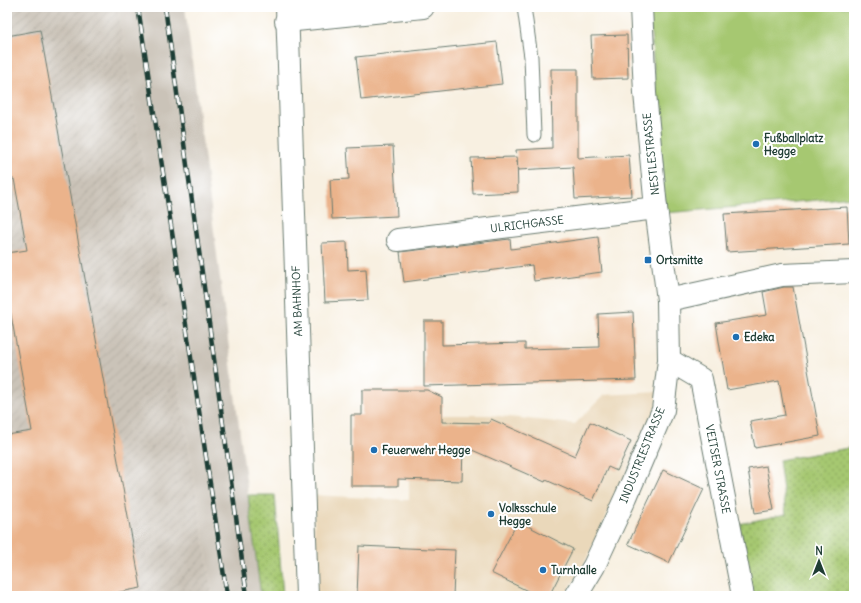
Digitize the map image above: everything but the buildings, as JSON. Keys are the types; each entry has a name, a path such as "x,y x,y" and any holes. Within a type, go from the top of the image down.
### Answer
{"street":[{"path":"286,14 424,7"},
{"name":"NESTLESTRASSE","path":"641,7 645,93 656,208 668,300"},
{"name":"AM BAHNHOF","path":"286,14 307,596"},
{"name":"ULRICHGASSE","path":"398,240 656,208"},
{"path":"668,300 782,275 854,272"},
{"name":"INDUSTRIESTRASSE","path":"576,596 594,566 626,497 663,410 669,360 668,300"},
{"name":"VEITSER STRASSE","path":"669,360 701,379 743,596"}],"lane":[{"path":"524,7 531,57 534,135"}],"shaded area":[{"path":"7,7 118,7 213,596 7,596"},
{"path":"118,7 185,7 261,596 213,596"},
{"path":"658,392 656,408 585,562 565,596 315,596 314,495 409,500 409,415 490,415 575,424 604,395"}],"green space":[{"name":"Fußballplatz Hegge","path":"649,7 854,7 854,197 665,213"},
{"path":"854,447 854,596 753,596 739,524 786,514 779,460"},
{"path":"248,495 275,495 283,596 261,596"}],"railway":[{"path":"138,7 227,596"},
{"path":"165,7 247,596"}],"place":[{"name":"Fußballplatz Hegge","path":"756,144"},
{"name":"Ortsmitte","path":"648,260"},
{"name":"Edeka","path":"736,337"},
{"name":"Feuerwehr Hegge","path":"374,450"},
{"name":"Volksschule Hegge","path":"491,514"},
{"name":"Turnhalle","path":"543,570"}]}
